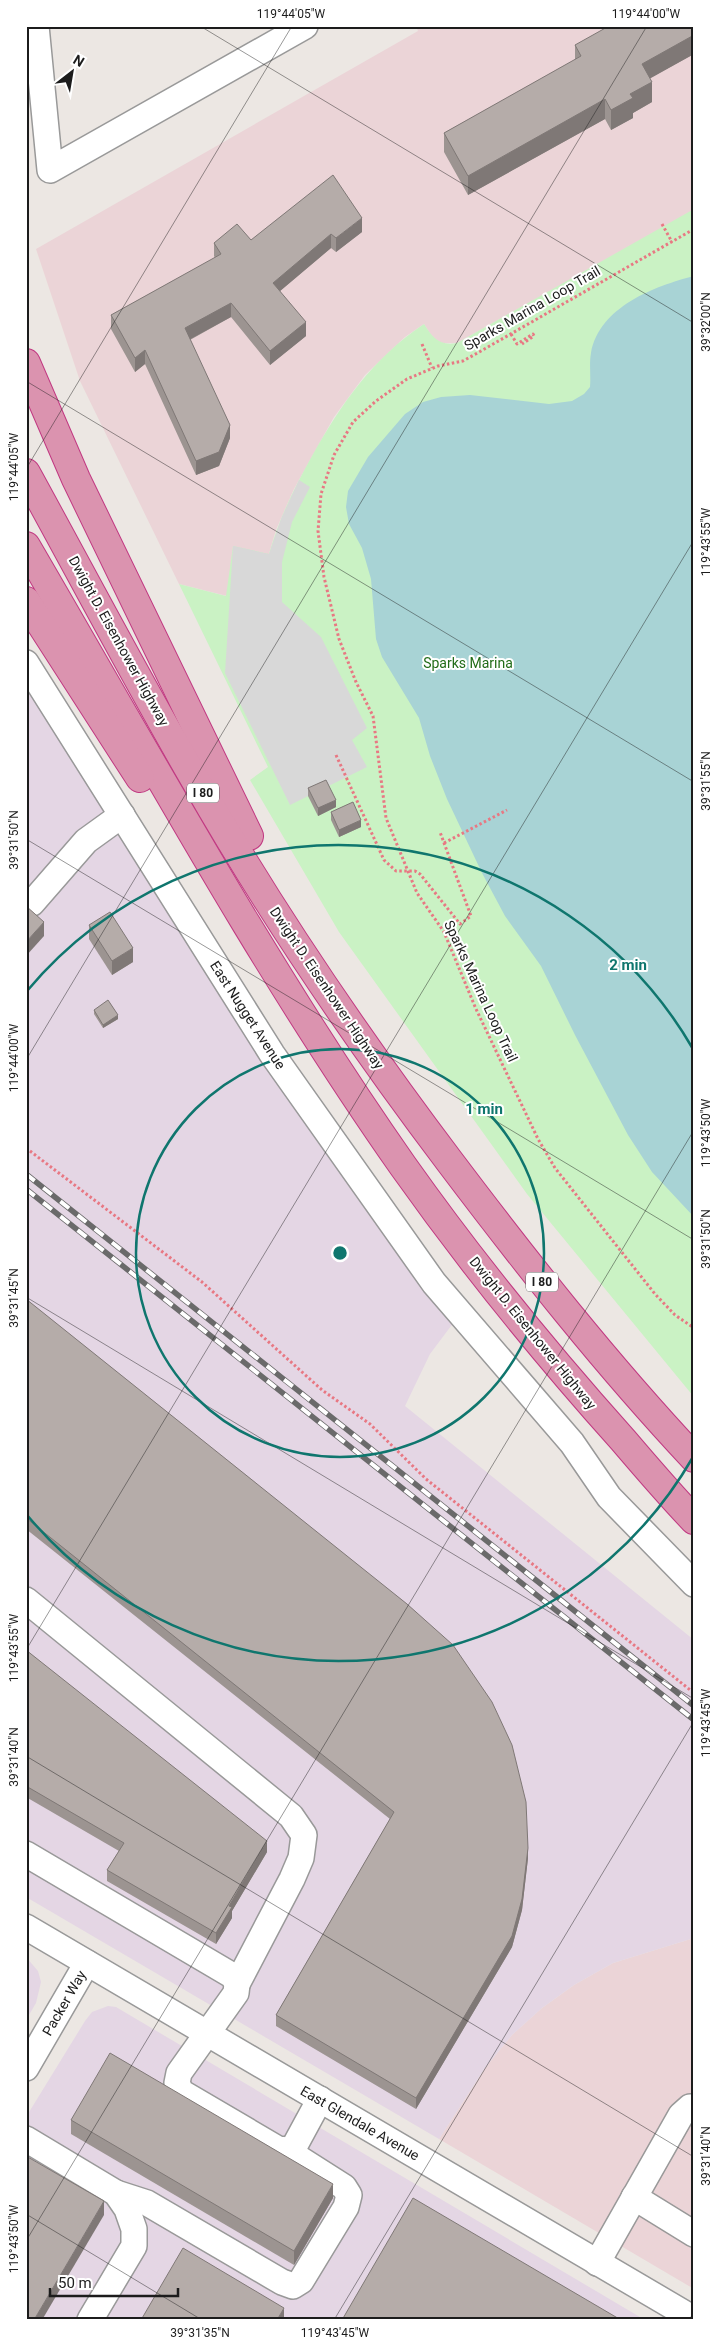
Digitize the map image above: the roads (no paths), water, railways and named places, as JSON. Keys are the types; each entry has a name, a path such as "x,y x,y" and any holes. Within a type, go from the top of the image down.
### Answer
{"highway":[{"path":"26,363 76,479 237,815 298,916 378,1039 402,1098"},
{"name":"Dwight D. Eisenhower Highway","path":"26,473 194,779 311,967 402,1098 513,1246 585,1336 694,1458"},
{"name":"Dwight D. Eisenhower Highway","path":"26,546 197,843 288,990 403,1166 478,1267 565,1374 694,1520"},
{"path":"26,601 253,960 340,1092 403,1166"}],"street":[{"path":"36,26 50,170 305,26"},
{"name":"East Nugget Avenue","path":"26,663 272,1054 434,1283 488,1363 572,1443 609,1496 694,1584"},
{"path":"32,903 86,841 122,815"},
{"path":"26,1600 292,1816 304,1835 298,1865 238,1984 236,1993 179,2073 177,2083 181,2092 278,2149 287,2150 294,2147"},
{"path":"26,1854 233,1976 238,1984"},
{"name":"East Glendale Avenue","path":"26,1927 694,2319"},
{"name":"Packer Way","path":"26,2068 87,1963"},
{"path":"26,2140 116,2193 147,2203 282,2282 293,2286 301,2281 346,2207 349,2195 344,2188 300,2160 295,2154 294,2147 320,2099"},
{"path":"597,2262 681,2115 690,2107 694,2107"},
{"path":"90,2320 134,2246 134,2229 127,2209 116,2193"},
{"path":"634,2197 694,2234"}],"water":[{"path":"694,276 694,1217 652,1172 628,1135 541,966 505,916 482,873 447,799 430,756 419,718 382,657 376,639 371,579 362,548 349,524 346,507 348,491 368,457 405,414 423,402 441,397 470,395 549,404 572,401 584,394 590,387 591,353 596,337 605,323 617,311 646,293"}],"railway":[{"path":"26,1174 694,1706"},
{"path":"26,1189 694,1720"}],"park label":[{"name":"Sparks Marina","path":"468,663"}]}
